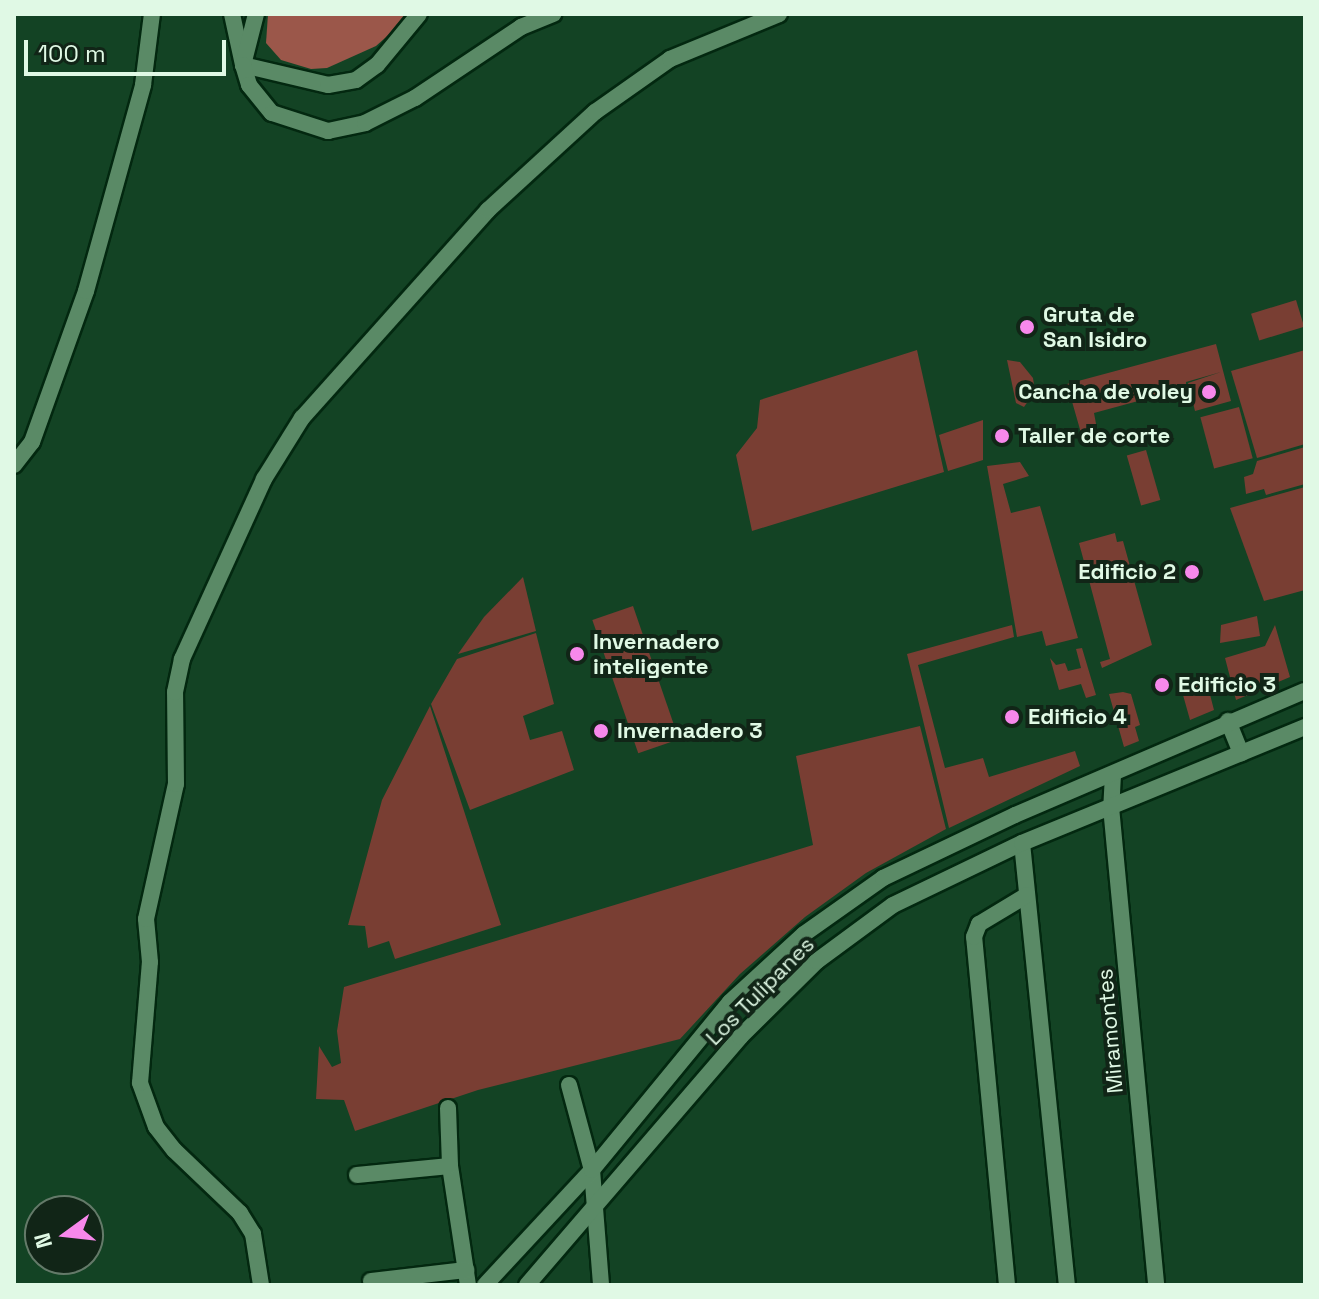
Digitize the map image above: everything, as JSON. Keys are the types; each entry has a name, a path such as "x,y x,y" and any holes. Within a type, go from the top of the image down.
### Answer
{"street":[{"path":"14,465 32,442 86,291 143,85 152,14"},
{"path":"232,14 249,85 272,113 308,129 347,130 415,98 521,27 554,14"},
{"path":"243,65 256,14"},
{"path":"243,65 328,85 356,80 377,65 419,14"},
{"path":"261,1285 253,1234 240,1213 174,1150 151,1116 140,1083 150,962 146,919 176,784 175,692 182,659 264,479 302,418 488,210 595,112 670,59 779,14"},
{"name":"Los Tulipanes","path":"485,1285 592,1170 730,1002 804,934 883,878 1228,721 1305,691"},
{"path":"1228,721 1241,754"},
{"name":"Los Tulipanes","path":"527,1285 740,1037 817,961 893,905 1022,843 1305,727"},
{"name":"Miramontes","path":"1113,774 1111,807 1156,1285"},
{"path":"1022,843 1067,1285"},
{"path":"1007,1285 974,937 979,924 1027,895"},
{"path":"569,1085 592,1170 601,1285"},
{"path":"371,1281 467,1278 450,1166 448,1108"},
{"path":"357,1175 450,1166"}],"shaded area":[{"path":"268,14 412,14 376,46 327,68 311,69 281,60 266,43"},
{"path":"1296,300 1304,327 1259,341 1251,314"},
{"path":"1216,344 1231,401 1195,411 1188,383 1221,372 1186,382 1186,388 1094,413 1097,429 1081,433 1067,384"},
{"path":"917,350 944,472 752,531 736,455 757,428 760,400"},
{"path":"1305,350 1305,444 1257,458 1231,371"},
{"path":"1007,360 1020,362 1033,378 1035,391 1024,407 1016,403"},
{"path":"1239,407 1253,458 1214,469 1200,417"},
{"path":"983,420 983,460 948,471 939,435"},
{"path":"1305,447 1305,484 1266,495 1264,489 1246,494 1244,477 1253,474 1257,461"},
{"path":"1146,450 1160,500 1141,505 1127,456"},
{"path":"1020,462 1029,476 1003,484 1011,513 1040,506 1078,638 1046,646 1042,631 1017,637 987,466"},
{"path":"1305,487 1305,590 1264,601 1230,508"},
{"path":"1115,533 1117,542 1123,541 1152,645 1102,668 1100,662 1110,659 1079,543"},
{"path":"523,577 536,631 458,654 484,617"},
{"path":"633,606 679,739 638,753 592,620"},
{"path":"1257,616 1260,636 1220,643 1221,625"},
{"path":"1012,625 1014,637 918,665 945,768 983,758 989,777 1075,751 1080,766 949,828 907,654"},
{"path":"1275,625 1290,677 1236,700 1225,658 1265,646"},
{"path":"536,633 554,704 523,716 530,740 562,731 574,770 470,810 431,704 457,659"},
{"path":"1082,648 1096,695 1086,698 1081,684 1059,690 1050,658 1056,665 1065,663 1068,671 1081,668 1076,649"},
{"path":"1206,679 1214,710 1190,720 1183,695 1195,692 1192,683"},
{"path":"1109,694 1131,694 1140,725 1135,727 1139,741 1124,747"},
{"path":"430,706 501,925 395,959 389,941 368,948 365,926 348,925 382,800"},
{"path":"920,726 946,829 866,873 805,917 740,974 680,1039 478,1090 355,1131 344,1100 316,1099 319,1046 332,1067 341,1063 337,1031 344,987 813,845 796,756"}],"place":[{"name":"Gruta de San Isidro","path":"1027,327"},
{"name":"Cancha de voley","path":"1209,392"},
{"name":"Taller de corte","path":"1002,436"},
{"name":"Edificio 2","path":"1192,572"},
{"name":"Invernadero inteligente","path":"577,654"},
{"name":"Edificio 3","path":"1162,685"},
{"name":"Edificio 4","path":"1012,717"},
{"name":"Invernadero 3","path":"601,731"}]}
